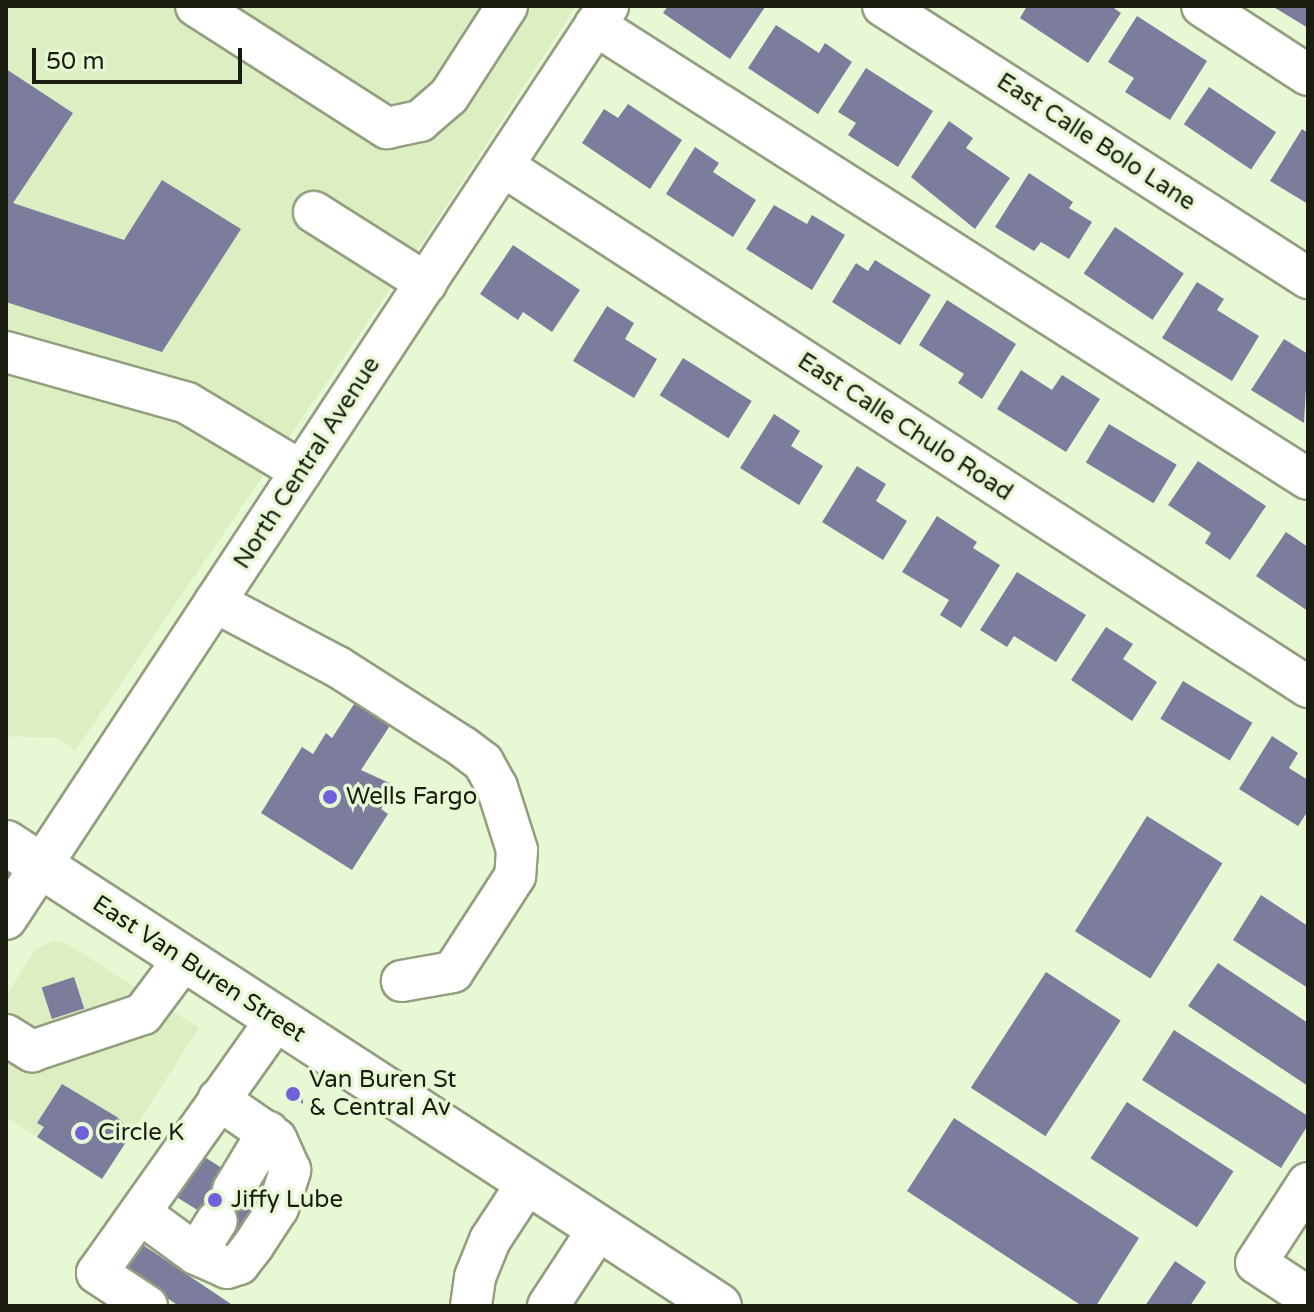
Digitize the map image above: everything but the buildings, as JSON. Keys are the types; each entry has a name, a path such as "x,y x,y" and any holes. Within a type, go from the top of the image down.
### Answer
{"main road":[{"name":"East Van Buren Street","path":"24,855 719,1306"}],"street":[{"path":"196,6 387,128 420,121 449,96 507,6"},
{"name":"East Calle Bolo Lane","path":"883,6 1308,278"},
{"path":"1202,6 1308,75"},
{"path":"602,15 1308,479"},
{"name":"North Central Avenue","path":"6,919 24,855 215,602 602,15"},
{"name":"East Calle Chulo Road","path":"503,166 1308,687"},
{"path":"314,212 426,283"},
{"path":"6,352 187,403 301,471"},
{"path":"215,602 338,667 483,762 510,817 515,876 453,972 402,981"},
{"path":"6,1035 32,1051 143,1014 184,959"},
{"path":"147,1306 97,1273 277,1019"},
{"path":"218,1099 268,1132 290,1170 278,1208 239,1264 227,1268 215,1222 268,1132"},
{"path":"471,1306 475,1277 490,1240 528,1182"},
{"path":"1308,1183 1256,1263 1308,1297"},
{"path":"140,1213 215,1222"},
{"path":"548,1306 599,1228"}],"shaded area":[{"path":"6,6 576,6 432,228 75,751 58,738 6,736"},
{"path":"53,941 66,943 199,1028 102,1179 6,1117 6,996 35,950"}],"place":[{"name":"Wells Fargo","path":"330,797"},
{"name":"Van Buren St & Central Av","path":"293,1094"},
{"name":"Circle K","path":"82,1133"},
{"name":"Jiffy Lube","path":"215,1200"}]}
